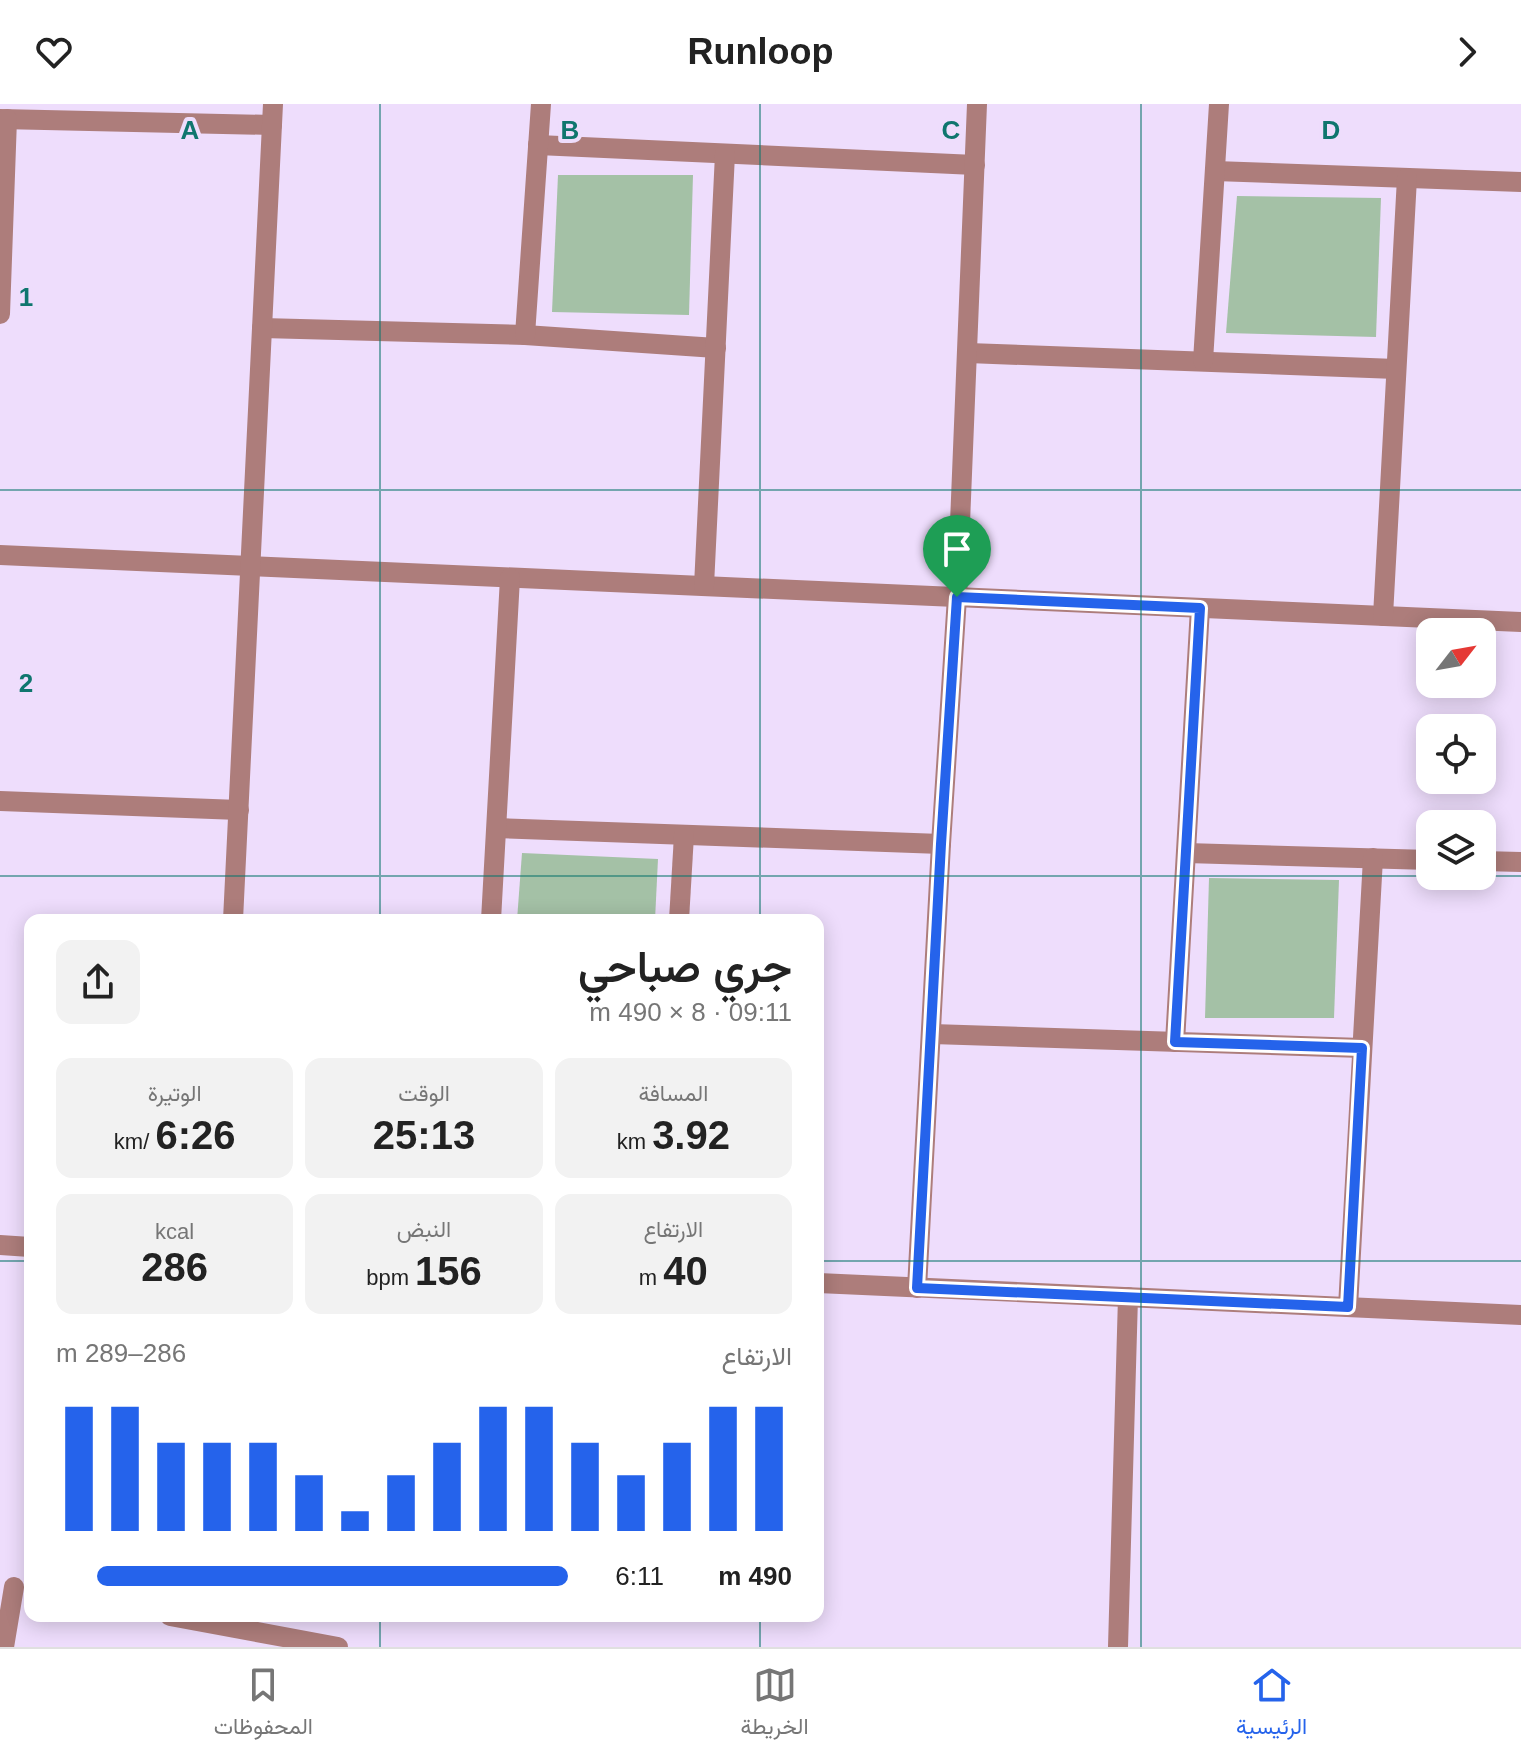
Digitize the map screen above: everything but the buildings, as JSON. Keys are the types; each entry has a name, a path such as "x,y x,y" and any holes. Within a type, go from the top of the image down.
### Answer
{"street":[{"path":"233,914 273,104"},
{"path":"525,335 541,104"},
{"path":"917,1288 957,597 977,104"},
{"path":"1203,361 1219,104"},
{"path":"0,314 3,119 272,125"},
{"path":"538,145 975,165"},
{"path":"704,586 725,154"},
{"path":"1215,171 1521,182"},
{"path":"1383,616 1407,178"},
{"path":"262,328 525,335 716,348"},
{"path":"968,353 1396,369"},
{"path":"0,555 1521,622"},
{"path":"491,914 510,578"},
{"path":"1175,1042 1200,608"},
{"path":"0,801 239,810"},
{"path":"497,828 941,844"},
{"path":"679,914 684,835"},
{"path":"1186,853 1416,860"},
{"path":"1348,1307 1373,858"},
{"path":"1496,861 1521,862"},
{"path":"932,1034 1362,1048"},
{"path":"0,1245 24,1247"},
{"path":"824,1283 1521,1315"},
{"path":"1118,1647 1128,1297"},
{"path":"4,1647 15,1588"},
{"path":"194,1622 271,1641 338,1647"}],"green space":[{"path":"558,175 693,175 689,315 552,312"},
{"path":"1237,196 1381,198 1376,337 1226,333"},
{"path":"522,853 658,859 655,914 517,914"},
{"path":"1209,878 1339,880 1334,1018 1205,1018"}],"route":[{"path":"957,597 1200,608 1175,1042 1362,1048 1348,1307 917,1288 957,597"}]}
